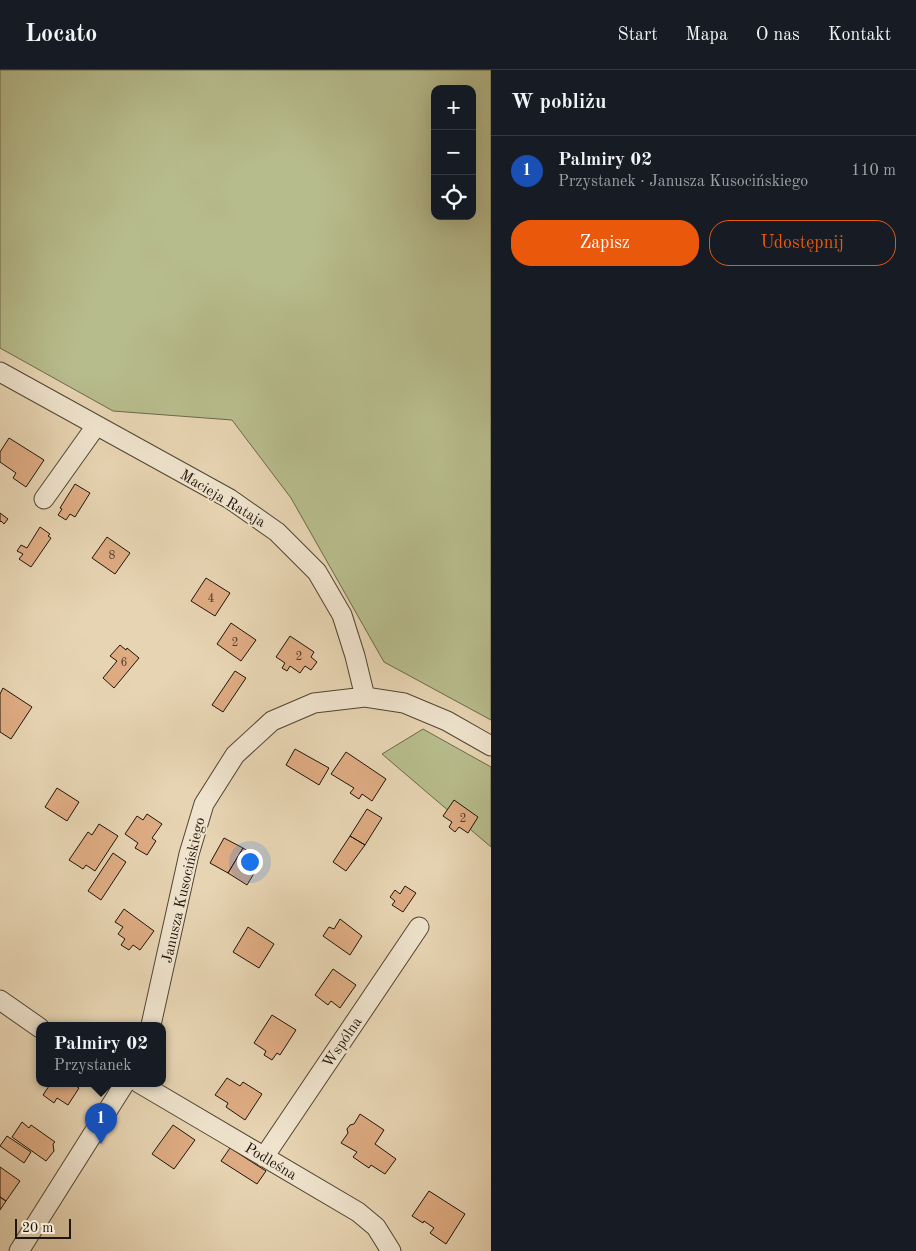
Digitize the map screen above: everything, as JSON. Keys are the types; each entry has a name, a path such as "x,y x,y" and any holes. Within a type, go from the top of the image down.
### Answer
{"street":[{"name":"Macieja Rataja","path":"0,372 230,499 277,532 317,572 342,615 365,697"},
{"path":"44,499 96,426"},
{"name":"Janusza Kusocińskiego","path":"152,1022 189,854 204,804 235,755 272,721 314,703 365,697 404,703 447,721 491,746"},
{"name":"Wspólna","path":"264,1157 419,927"},
{"path":"0,1000 36,1025"},
{"path":"19,1251 124,1087"},
{"name":"Podleśna","path":"134,1087 264,1157 358,1212 376,1227 390,1251"}],"green space":[{"path":"0,70 491,70 491,720 384,662 291,498 232,420 113,411 0,348"},
{"path":"423,729 491,767 491,847 382,754"}],"building":[{"path":"9,438 44,460 26,487 13,478 16,473 0,462 0,452"},
{"path":"75,484 90,493 75,517 70,514 66,520 58,515 62,509 60,508"},
{"path":"0,513 8,519 4,524 0,522"},
{"path":"40,527 50,534 48,536 51,538 31,567 19,559 23,554 17,551 21,545 27,548"},
{"path":"107,537 130,553 115,574 92,558"},
{"path":"206,578 230,593 215,616 191,601"},
{"path":"231,623 256,640 241,661 217,644"},
{"path":"290,636 314,652 311,657 317,662 311,670 305,666 300,673 290,666 287,671 282,668 285,663 276,657"},
{"path":"120,645 139,658 114,688 103,678 117,661 110,656"},
{"path":"235,671 246,678 223,712 212,705"},
{"path":"3,688 32,707 11,739 0,732 0,694"},
{"path":"295,749 329,768 319,785 286,765"},
{"path":"346,752 386,779 372,801 362,794 359,799 350,793 354,788 331,774"},
{"path":"57,788 79,802 67,821 45,807"},
{"path":"454,800 478,817 468,833 459,827 455,832 449,827 452,822 443,816"},
{"path":"367,809 382,818 365,845 350,836"},
{"path":"147,814 162,824 152,838 156,841 147,855 135,848 138,843 125,834 137,816 143,820"},
{"path":"99,824 118,836 95,871 86,865 83,869 69,860 88,832 92,835"},
{"path":"350,836 365,845 346,871 333,862"},
{"path":"224,838 243,848 228,873 210,863"},
{"path":"243,848 262,860 247,885 228,873"},
{"path":"113,853 126,862 101,900 88,891"},
{"path":"405,886 416,893 403,912 392,905 395,901 390,897 395,890 400,894"},
{"path":"124,909 154,931 140,950 133,945 129,950 121,945 125,939 118,934 123,927 115,922"},
{"path":"340,919 362,936 350,955 323,936 329,927 334,929"},
{"path":"248,927 274,944 259,968 233,952"},
{"path":"333,969 356,985 340,1008 331,1001 328,1005 315,995"},
{"path":"272,1015 296,1030 280,1055 277,1053 272,1060 264,1055 266,1051 254,1043"},
{"path":"227,1078 240,1086 243,1082 262,1094 245,1120 226,1107 228,1103 215,1095"},
{"path":"48,1087 79,1088 68,1105 57,1098 54,1103 43,1095"},
{"path":"360,1114 384,1130 375,1144 396,1159 385,1174 371,1165 369,1168 353,1157 357,1152 341,1143 348,1133 347,1129 350,1125 354,1124"},
{"path":"22,1122 29,1128 31,1125 55,1142 53,1144 54,1151 46,1161 12,1137"},
{"path":"173,1125 195,1140 174,1169 152,1154"},
{"path":"7,1136 31,1152 24,1163 0,1146"},
{"path":"230,1148 266,1171 257,1184 221,1161"},
{"path":"0,1167 20,1181 6,1201 0,1197"},
{"path":"429,1191 465,1214 446,1244 430,1233 434,1228 412,1216"},
{"path":"0,1197 6,1201 0,1210"}],"place":[{"name":"Palmiry 02","path":"101,1144"}]}
